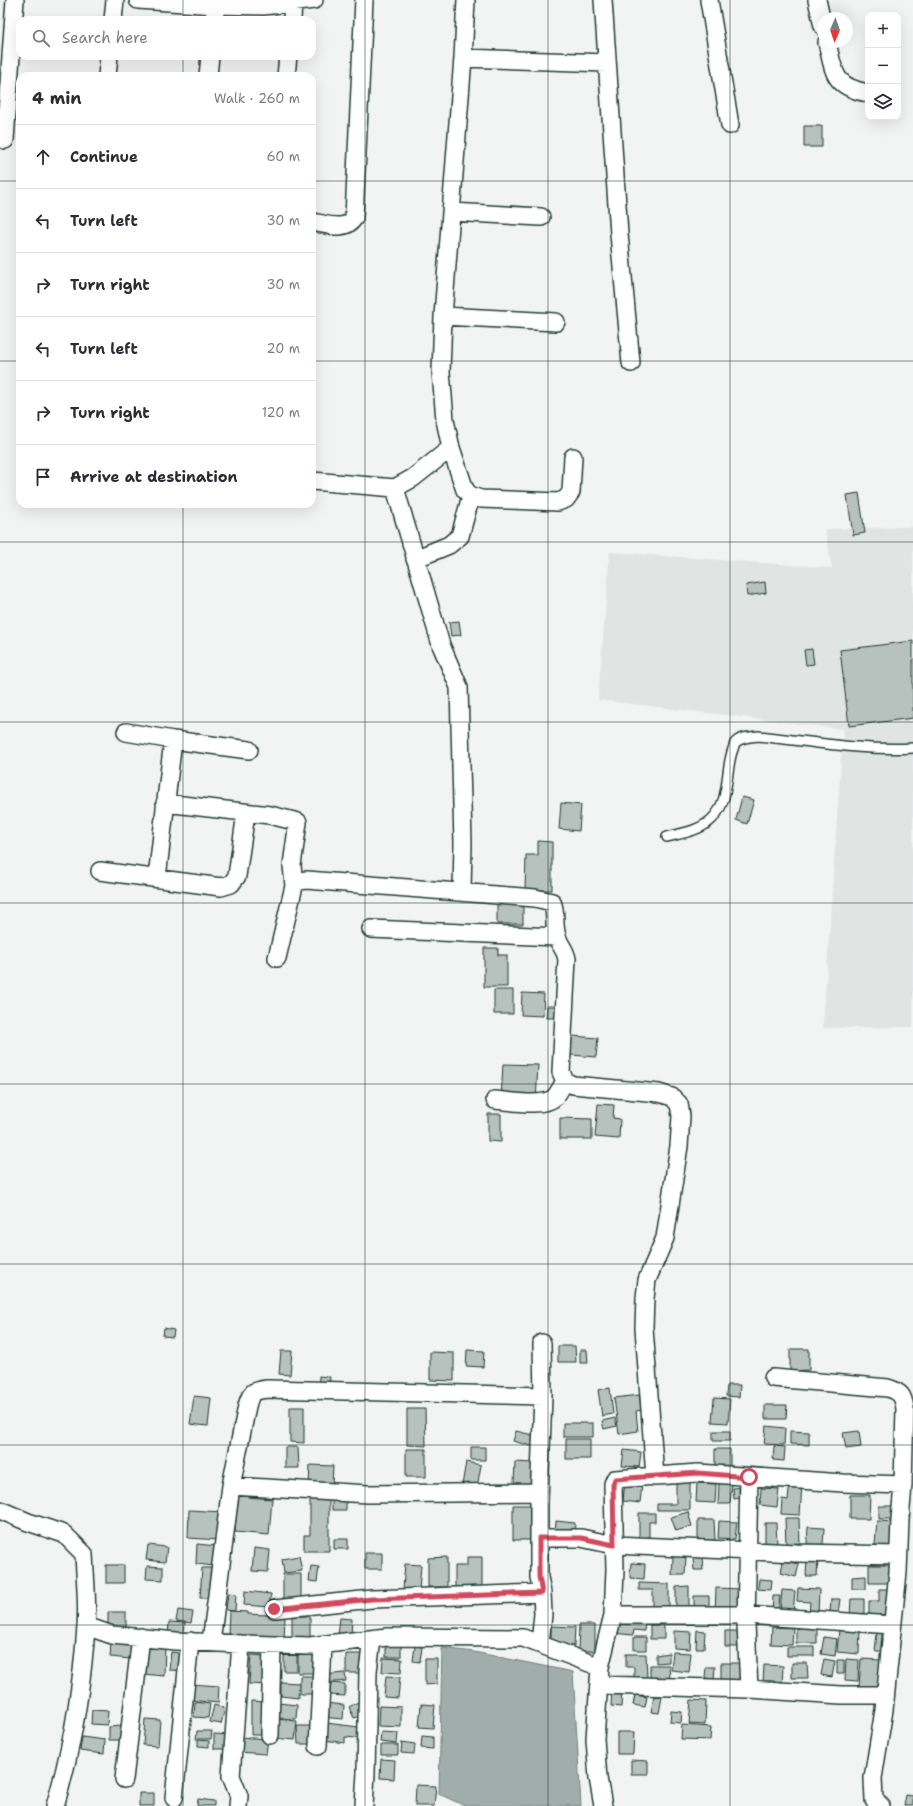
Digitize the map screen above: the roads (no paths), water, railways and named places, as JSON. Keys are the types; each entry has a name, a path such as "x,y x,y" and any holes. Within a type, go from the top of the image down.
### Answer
{"street":[{"path":"5,140 16,0"},
{"path":"113,16 115,0"},
{"path":"138,0 220,8 263,6 293,1 314,0"},
{"path":"316,223 343,226 350,224 354,218 364,0"},
{"path":"466,0 463,58 443,316 441,372 445,420 451,448 465,490 471,496 481,499 558,502 566,499 571,492 573,457"},
{"path":"603,0 619,234 631,363"},
{"path":"709,0 730,125"},
{"path":"817,0 820,12"},
{"path":"292,16 293,1"},
{"path":"828,48 833,69 839,80 847,88 865,92"},
{"path":"463,58 607,63"},
{"path":"107,72 109,60"},
{"path":"208,72 210,60"},
{"path":"286,72 288,60"},
{"path":"451,212 541,217"},
{"path":"443,316 556,322"},
{"path":"316,480 395,488 413,478 451,448"},
{"path":"395,488 441,645 459,687 463,835 462,892"},
{"path":"415,559 448,545 460,536 471,496"},
{"path":"126,732 249,750"},
{"path":"157,878 173,740"},
{"path":"165,803 270,815 298,822 292,865 294,886 277,958"},
{"path":"100,871 221,887 231,884 237,876 246,813"},
{"path":"294,886 299,881 307,880 535,898 552,902 554,907 557,937 566,950 567,959 561,1072 565,1081 573,1085 658,1093 672,1097 679,1104 681,1116 679,1146 665,1238 648,1280 645,1298 644,1328 655,1477"},
{"path":"371,929 557,937"},
{"path":"496,1100 538,1103 548,1102 555,1097 565,1081"},
{"path":"540,1644 543,1614 542,1593 539,1577 539,1492 543,1396 542,1344"},
{"path":"773,1378 888,1388 898,1391 903,1397 905,1408 903,1486 898,1572 884,1710 873,1778 874,1800 881,1806"},
{"path":"211,1642 231,1486 247,1406 250,1395 256,1390 267,1389 543,1396"},
{"path":"603,1806 598,1778 595,1739 600,1667 613,1615 613,1484 615,1479 698,1473 903,1486"},
{"path":"749,1477 747,1615 749,1689"},
{"path":"231,1486 368,1494 539,1492"},
{"path":"0,1510 64,1534 84,1554 86,1626 79,1700 55,1806"},
{"path":"539,1538 581,1538 614,1545 748,1551 898,1555"},
{"path":"274,1609 372,1599 542,1593"},
{"path":"613,1615 747,1615 892,1625"},
{"path":"86,1626 112,1634 141,1637 272,1645 323,1645 387,1637 523,1638 600,1667"},
{"path":"124,1779 141,1637"},
{"path":"364,1806 368,1672 372,1639"},
{"path":"174,1798 190,1641"},
{"path":"238,1806 239,1796 231,1776 241,1644"},
{"path":"270,1735 272,1645"},
{"path":"318,1746 323,1645"},
{"path":"599,1685 749,1689 841,1695 885,1695"}],"lane":[{"path":"667,837 701,827 712,818 722,804 727,784 730,759 735,743 744,737 758,736 841,746 897,749 913,748"}]}
